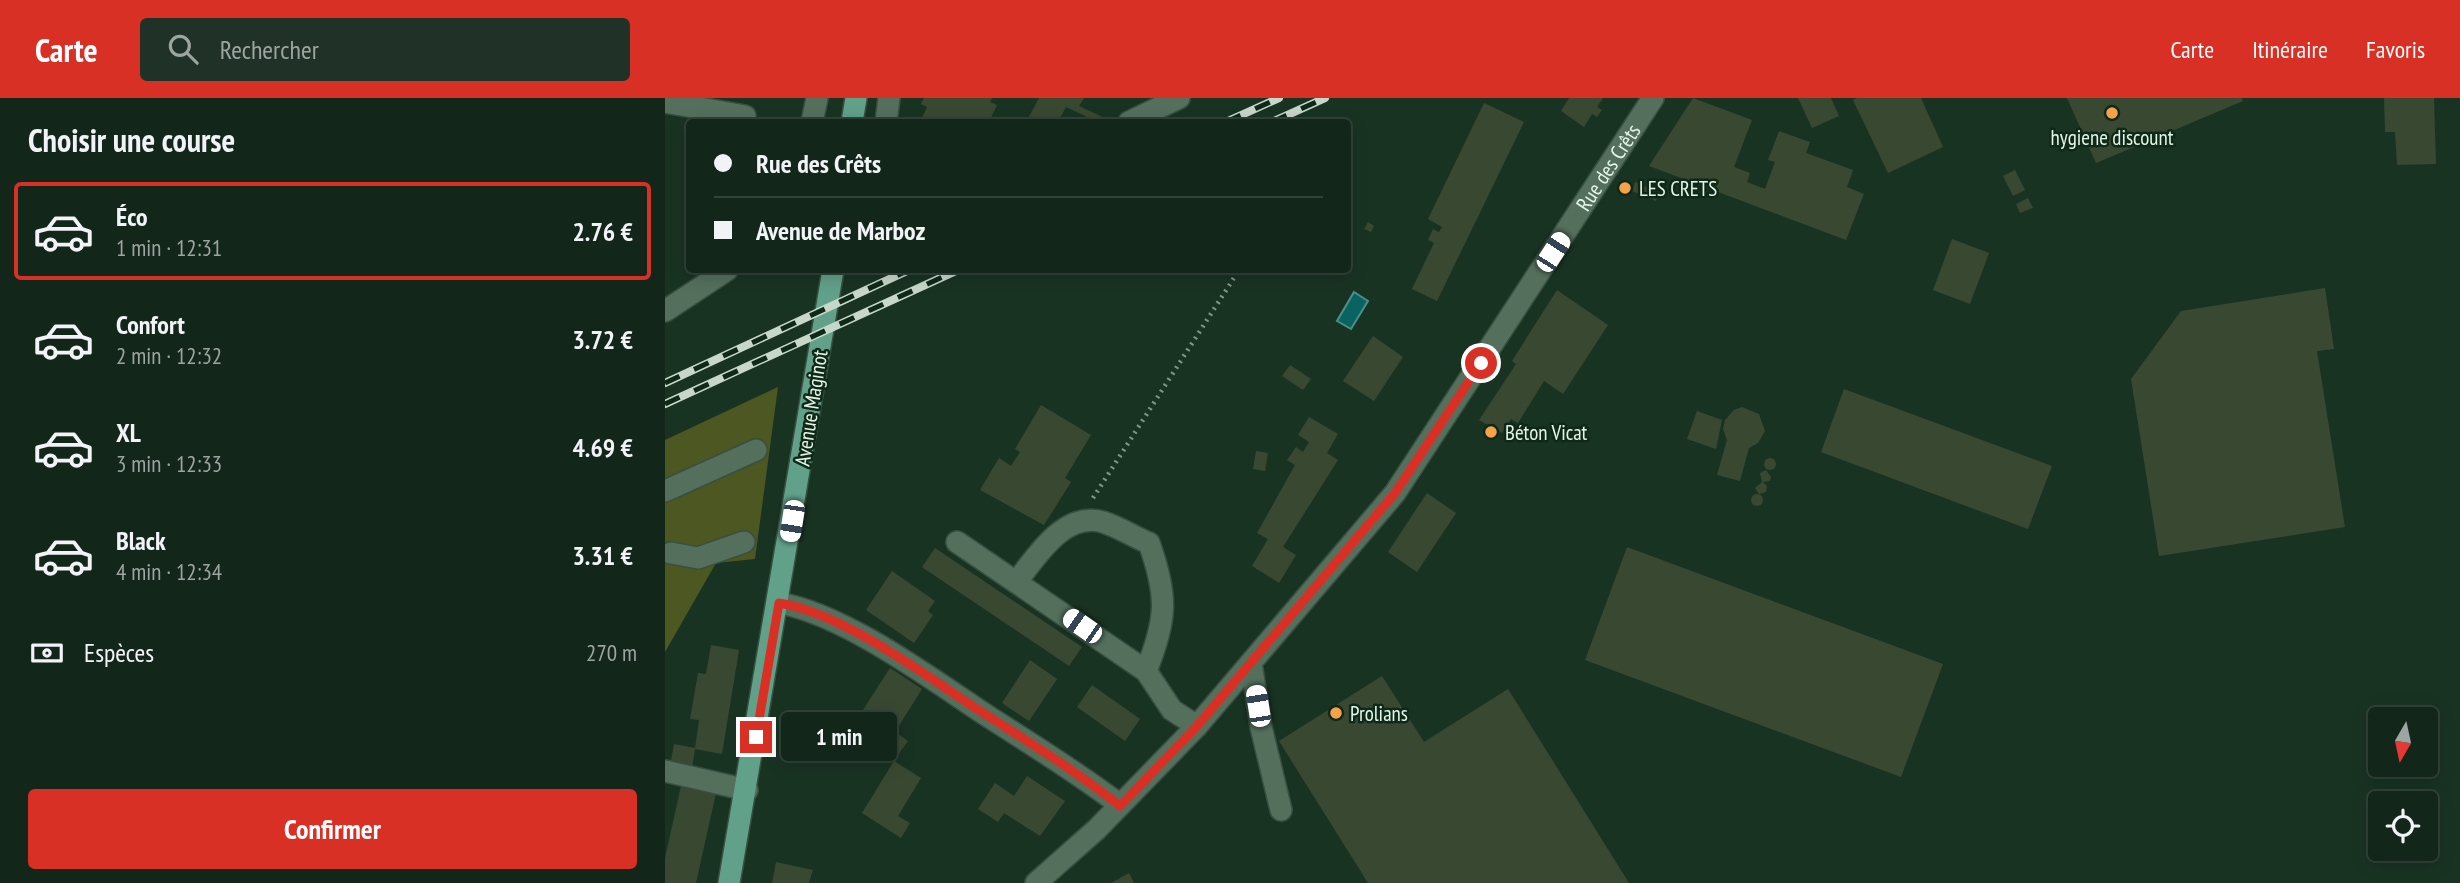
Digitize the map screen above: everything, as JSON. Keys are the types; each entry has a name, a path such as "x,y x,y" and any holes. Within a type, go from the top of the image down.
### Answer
{"main road":[{"path":"852,119 856,98"},
{"name":"Avenue Maginot","path":"729,883 779,603 833,273"}],"street":[{"path":"813,119 817,98"},
{"path":"886,119 889,98"},
{"path":"1135,119 1179,98"},
{"name":"Rue des Crêts","path":"1036,883 1120,806 1197,726 1395,493 1653,98"},
{"path":"665,102 745,116"},
{"path":"665,311 722,273"},
{"path":"665,491 756,450"},
{"path":"1017,581 1053,535 1078,523 1101,521 1149,543 1163,582 1162,632 1146,671"},
{"path":"667,550 698,558 744,542"},
{"path":"957,542 1146,671 1173,710 1197,726"},
{"path":"779,603 801,607 829,618 944,687 1120,806"},
{"path":"1251,663 1261,727 1281,810"},
{"path":"665,771 747,790"}],"path":[{"path":"1078,523 1237,273"}],"green space":[{"path":"778,387 755,559 716,563 665,652 665,440"}],"water":[{"path":"1354,292 1368,301 1351,329 1337,321"}],"building":[{"path":"924,98 992,98 990,102 997,105 990,119 921,119 927,107 921,104"},
{"path":"1039,98 1084,98 1079,106 1107,119 1090,119 1066,107 1060,119 1028,119"},
{"path":"1569,98 1603,98 1597,107 1602,110 1597,117 1592,114 1584,127 1561,111"},
{"path":"1693,98 1752,120 1734,167 1750,173 1747,182 1765,189 1775,162 1768,160 1779,131 1810,142 1806,153 1853,170 1847,187 1864,194 1846,240 1649,166"},
{"path":"1798,98 1831,98 1839,116 1812,128"},
{"path":"1921,98 1943,147 1888,173 1853,100"},
{"path":"2067,98 2242,98 2243,101 2096,163"},
{"path":"2384,98 2434,98 2436,164 2397,165 2395,132 2385,132"},
{"path":"1484,103 1524,122 1437,301 1412,289 1434,243 1428,240 1433,229 1439,232 1442,227 1428,219"},
{"path":"2015,170 2025,190 2013,196 2003,176"},
{"name":"LES CRETS","path":"1623,181 1631,184 1628,195 1619,191"},
{"path":"1635,182 1659,192 1656,201 1632,191"},
{"path":"2028,198 2033,208 2020,213 2016,204"},
{"path":"1368,222 1374,226 1371,232 1364,229"},
{"path":"1952,239 1989,253 1970,304 1933,290"},
{"path":"2325,288 2334,349 2317,351 2345,527 2159,556 2131,379 2181,311"},
{"path":"1557,290 1608,325 1563,394 1544,381 1518,423 1511,419 1502,433 1479,420 1516,364 1512,361"},
{"path":"1373,336 1403,357 1374,401 1343,381"},
{"path":"1290,365 1311,379 1303,390 1282,376"},
{"path":"1844,389 2052,466 2028,529 1821,452"},
{"path":"1041,405 1091,435 1065,478 1071,482 1044,525 980,490 999,458 1011,466 1020,452 1015,449"},
{"path":"1742,407 1759,414 1765,431 1758,443 1749,448 1740,481 1717,475 1727,440 1723,429 1725,420 1734,410"},
{"path":"1697,411 1722,420 1716,449 1687,439"},
{"path":"1309,417 1338,434 1327,453 1338,460 1283,547 1296,555 1279,583 1252,566 1268,539 1257,533 1295,465 1287,460 1296,447 1303,452 1309,442 1298,435"},
{"path":"1256,451 1268,453 1265,471 1253,469"},
{"path":"1770,458 1776,464 1770,470 1764,464"},
{"path":"1766,470 1771,477 1770,481 1763,482 1767,486 1766,492 1759,494 1755,488 1762,482 1760,473"},
{"path":"1427,493 1456,513 1417,572 1388,552"},
{"path":"1757,494 1763,500 1757,506 1751,500"},
{"path":"1627,547 1943,664 1901,777 1585,660"},
{"path":"935,548 1082,647 1069,666 922,567"},
{"path":"892,571 935,601 928,611 933,615 914,643 866,610"},
{"path":"711,645 739,650 722,754 695,749 692,769 670,766 674,744 695,748 699,720 690,719 698,673 706,674"},
{"path":"1030,660 1057,679 1029,721 1002,703"},
{"path":"890,668 922,689 895,732 908,741 897,756 852,727"},
{"path":"1382,676 1424,742 1508,689 1629,883 1368,883 1279,741"},
{"path":"1092,685 1140,719 1125,741 1077,707"},
{"path":"894,761 921,778 898,816 910,823 901,838 862,813"},
{"path":"1027,776 1065,801 1040,836 1004,813 998,822 978,809 995,783 1014,796"},
{"path":"681,786 716,793 696,883 665,883 665,858"},
{"path":"776,862 813,870 809,883 772,883"},
{"path":"1129,873 1134,883 1111,883"}],"railway":[{"path":"1233,119 1279,98"},
{"path":"1279,119 1325,98"},
{"path":"665,383 903,273"},
{"path":"665,404 951,273"}],"place":[{"name":"hygiene discount","path":"2112,113"},
{"name":"LES CRETS","path":"1625,188"},
{"name":"Béton Vicat","path":"1491,432"},
{"name":"Prolians","path":"1336,713"}],"route":[{"path":"756,737 779,603 801,607 829,618 944,687 1120,806 1197,726 1301,607 1395,493 1481,363"}]}
